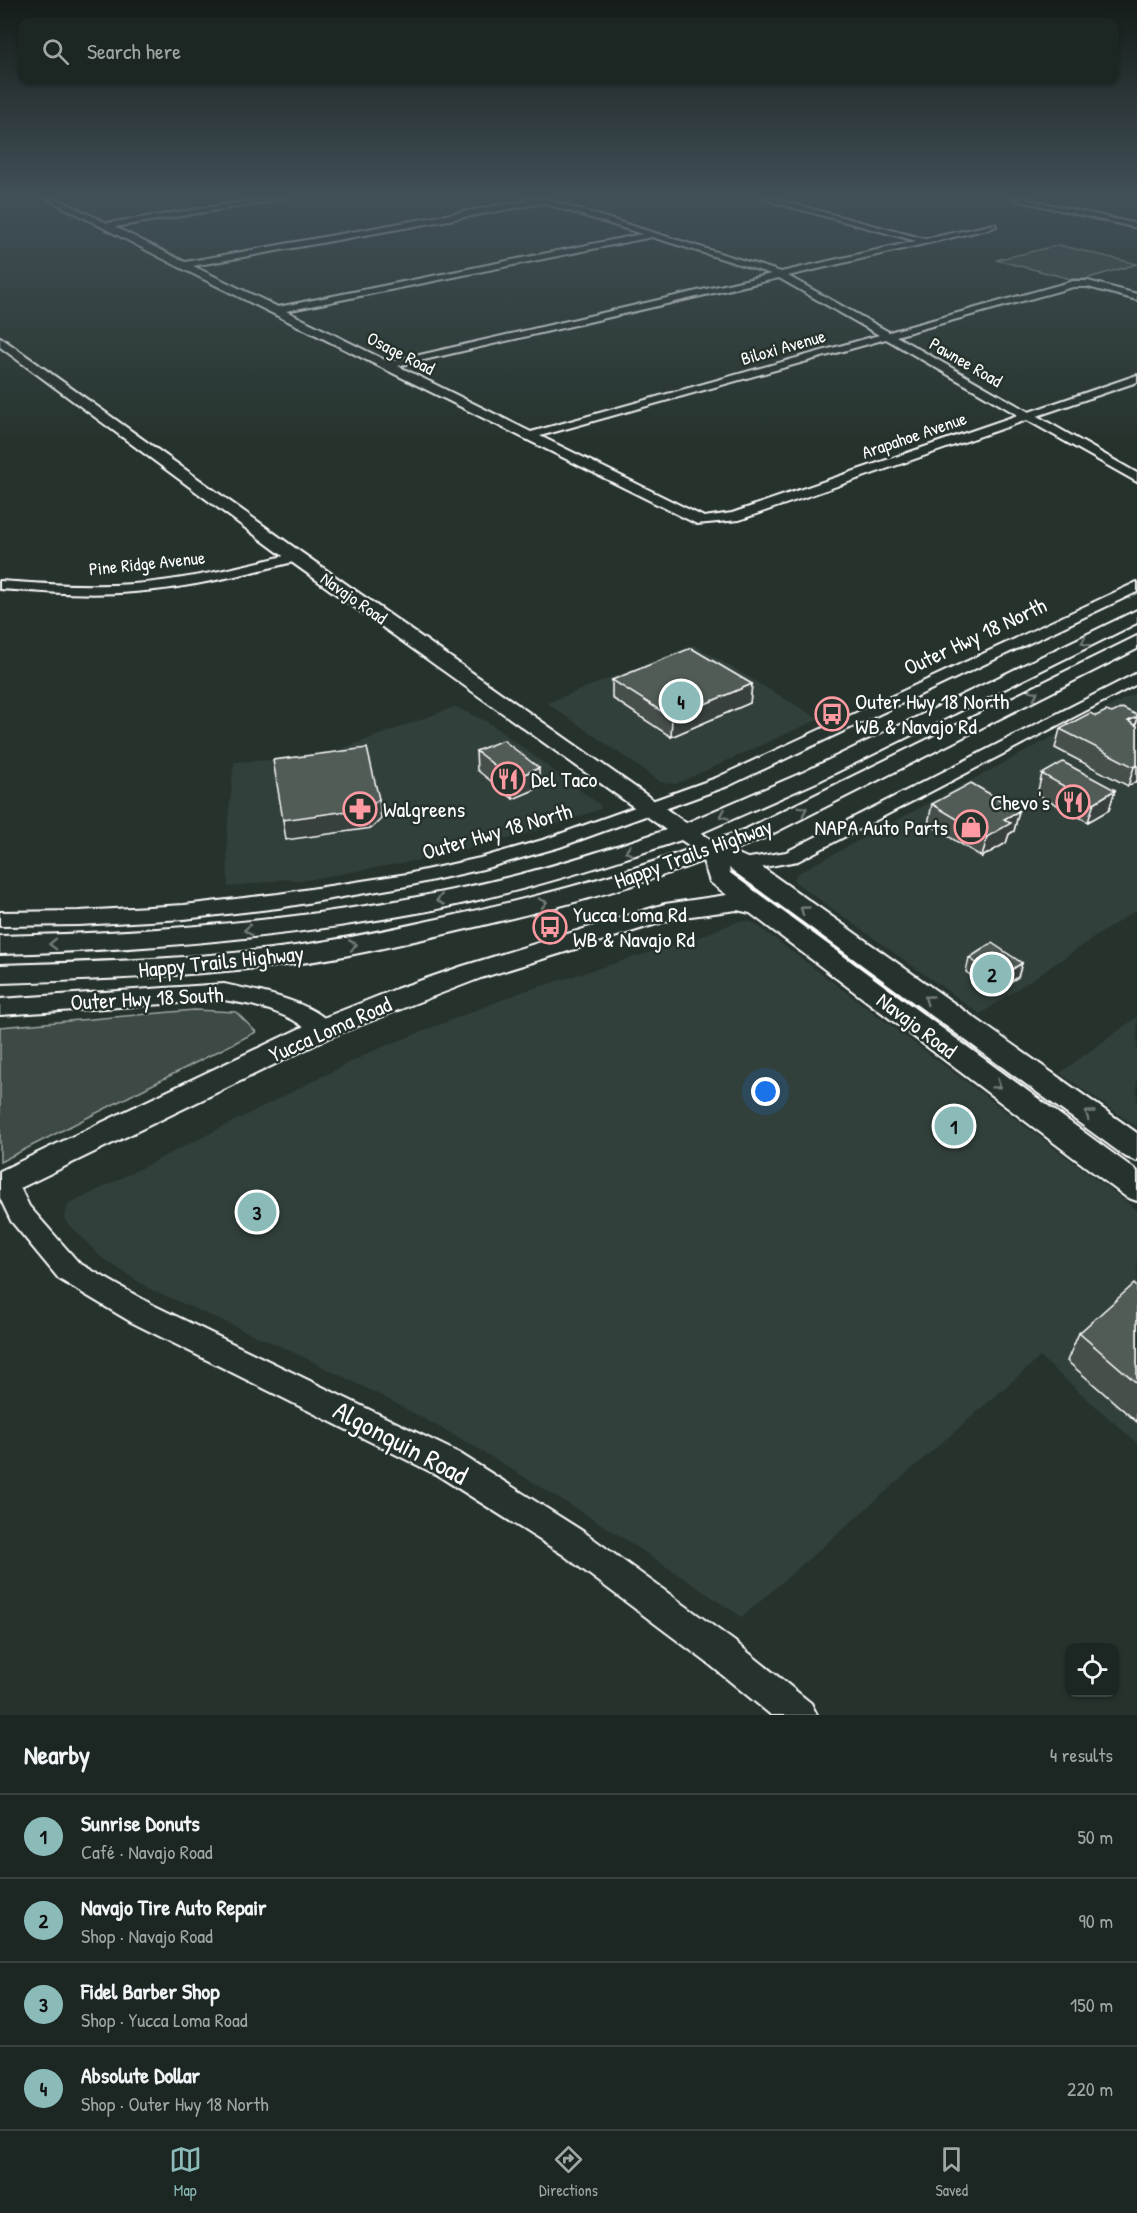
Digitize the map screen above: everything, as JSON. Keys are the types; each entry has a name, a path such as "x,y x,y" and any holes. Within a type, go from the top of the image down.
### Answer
{"main road":[{"name":"Navajo Road","path":"0,341 296,557 651,809 712,851 743,865 767,898 1137,1188"},
{"name":"Happy Trails Highway","path":"0,945 84,944 174,938 297,925 469,894 560,871 684,832 803,781 1137,616"},
{"name":"Happy Trails Highway","path":"0,974 208,965 339,948 554,901 641,876 754,834 1137,642"},
{"path":"674,910 719,877 712,851"},
{"name":"Navajo Road","path":"719,877 767,898 1137,1149"},
{"path":"674,910 767,898"},
{"name":"Yucca Loma Road","path":"3,1184 323,1029 472,972 674,910"}],"street":[{"name":"Osage Road","path":"212,279 702,521"},
{"path":"277,310 430,279"},
{"path":"389,365 757,279"},
{"name":"Pawnee Road","path":"788,279 1137,478"},
{"name":"Biloxi Avenue","path":"528,436 1082,283 1137,297"},
{"name":"Arapahoe Avenue","path":"702,521 734,517 1137,378"},
{"name":"Pine Ridge Avenue","path":"0,585 63,590 134,588 214,576 296,557"},
{"name":"Outer Hwy 18 North","path":"0,919 80,918 184,912 349,891 483,863 553,843 651,809 732,777 1137,586"},
{"path":"767,898 776,872 791,857 1137,678"},
{"path":"743,865 791,857"},
{"name":"Outer Hwy 18 South","path":"0,1006 224,992 263,999 300,1014 323,1029"},
{"name":"Algonquin Road","path":"3,1184 20,1213 69,1271 141,1312 448,1464 573,1543 722,1653 799,1715"}],"shaded area":[{"path":"694,645 819,719 676,784 661,782 547,703"},
{"path":"1137,692 1137,909 980,1014 795,882 794,878 798,873"},
{"path":"455,707 488,722 600,805 601,809 523,835 431,858 300,881 288,879 228,887 227,833 234,762 275,760 336,751"},
{"path":"739,921 754,923 1137,1210 1137,1443 1040,1357 742,1617 611,1530 472,1445 384,1397 291,1351 150,1289 102,1258 64,1219 68,1205 373,1051 522,992 696,938"},
{"path":"194,1010 236,1012 256,1032 0,1162 0,1027"},
{"path":"1137,1017 1137,1127 1060,1073"}],"building":[{"path":"691,648 752,684 672,718 612,680"},
{"path":"1122,708 1137,715 1128,721 1137,726 1137,765 1134,767 1060,729 1090,713 1096,716 1106,711 1112,713"},
{"path":"503,740 539,768 512,779 476,751"},
{"name":"Walgreens","path":"367,748 379,799 369,808 283,820 273,760"},
{"path":"1063,762 1115,790 1094,803 1042,774"},
{"path":"971,783 1019,811 1004,819 1011,823 987,837 932,804"},
{"path":"992,943 1022,963 999,978 969,958"},
{"path":"1134,1284 1137,1287 1137,1383 1079,1333"}],"place":[{"name":"Absolute Dollar","path":"681,701"},
{"name":"Outer Hwy 18 North WB & Navajo Rd","path":"832,714"},
{"name":"Del Taco","path":"508,779"},
{"name":"Chevo's","path":"1073,802"},
{"name":"Walgreens","path":"360,809"},
{"name":"NAPA Auto Parts","path":"971,827"},
{"name":"Yucca Loma Rd WB & Navajo Rd","path":"550,927"},
{"name":"Navajo Tire Auto Repair","path":"992,974"},
{"name":"Sunrise Donuts","path":"954,1126"},
{"name":"Fidel Barber Shop","path":"257,1212"}]}
